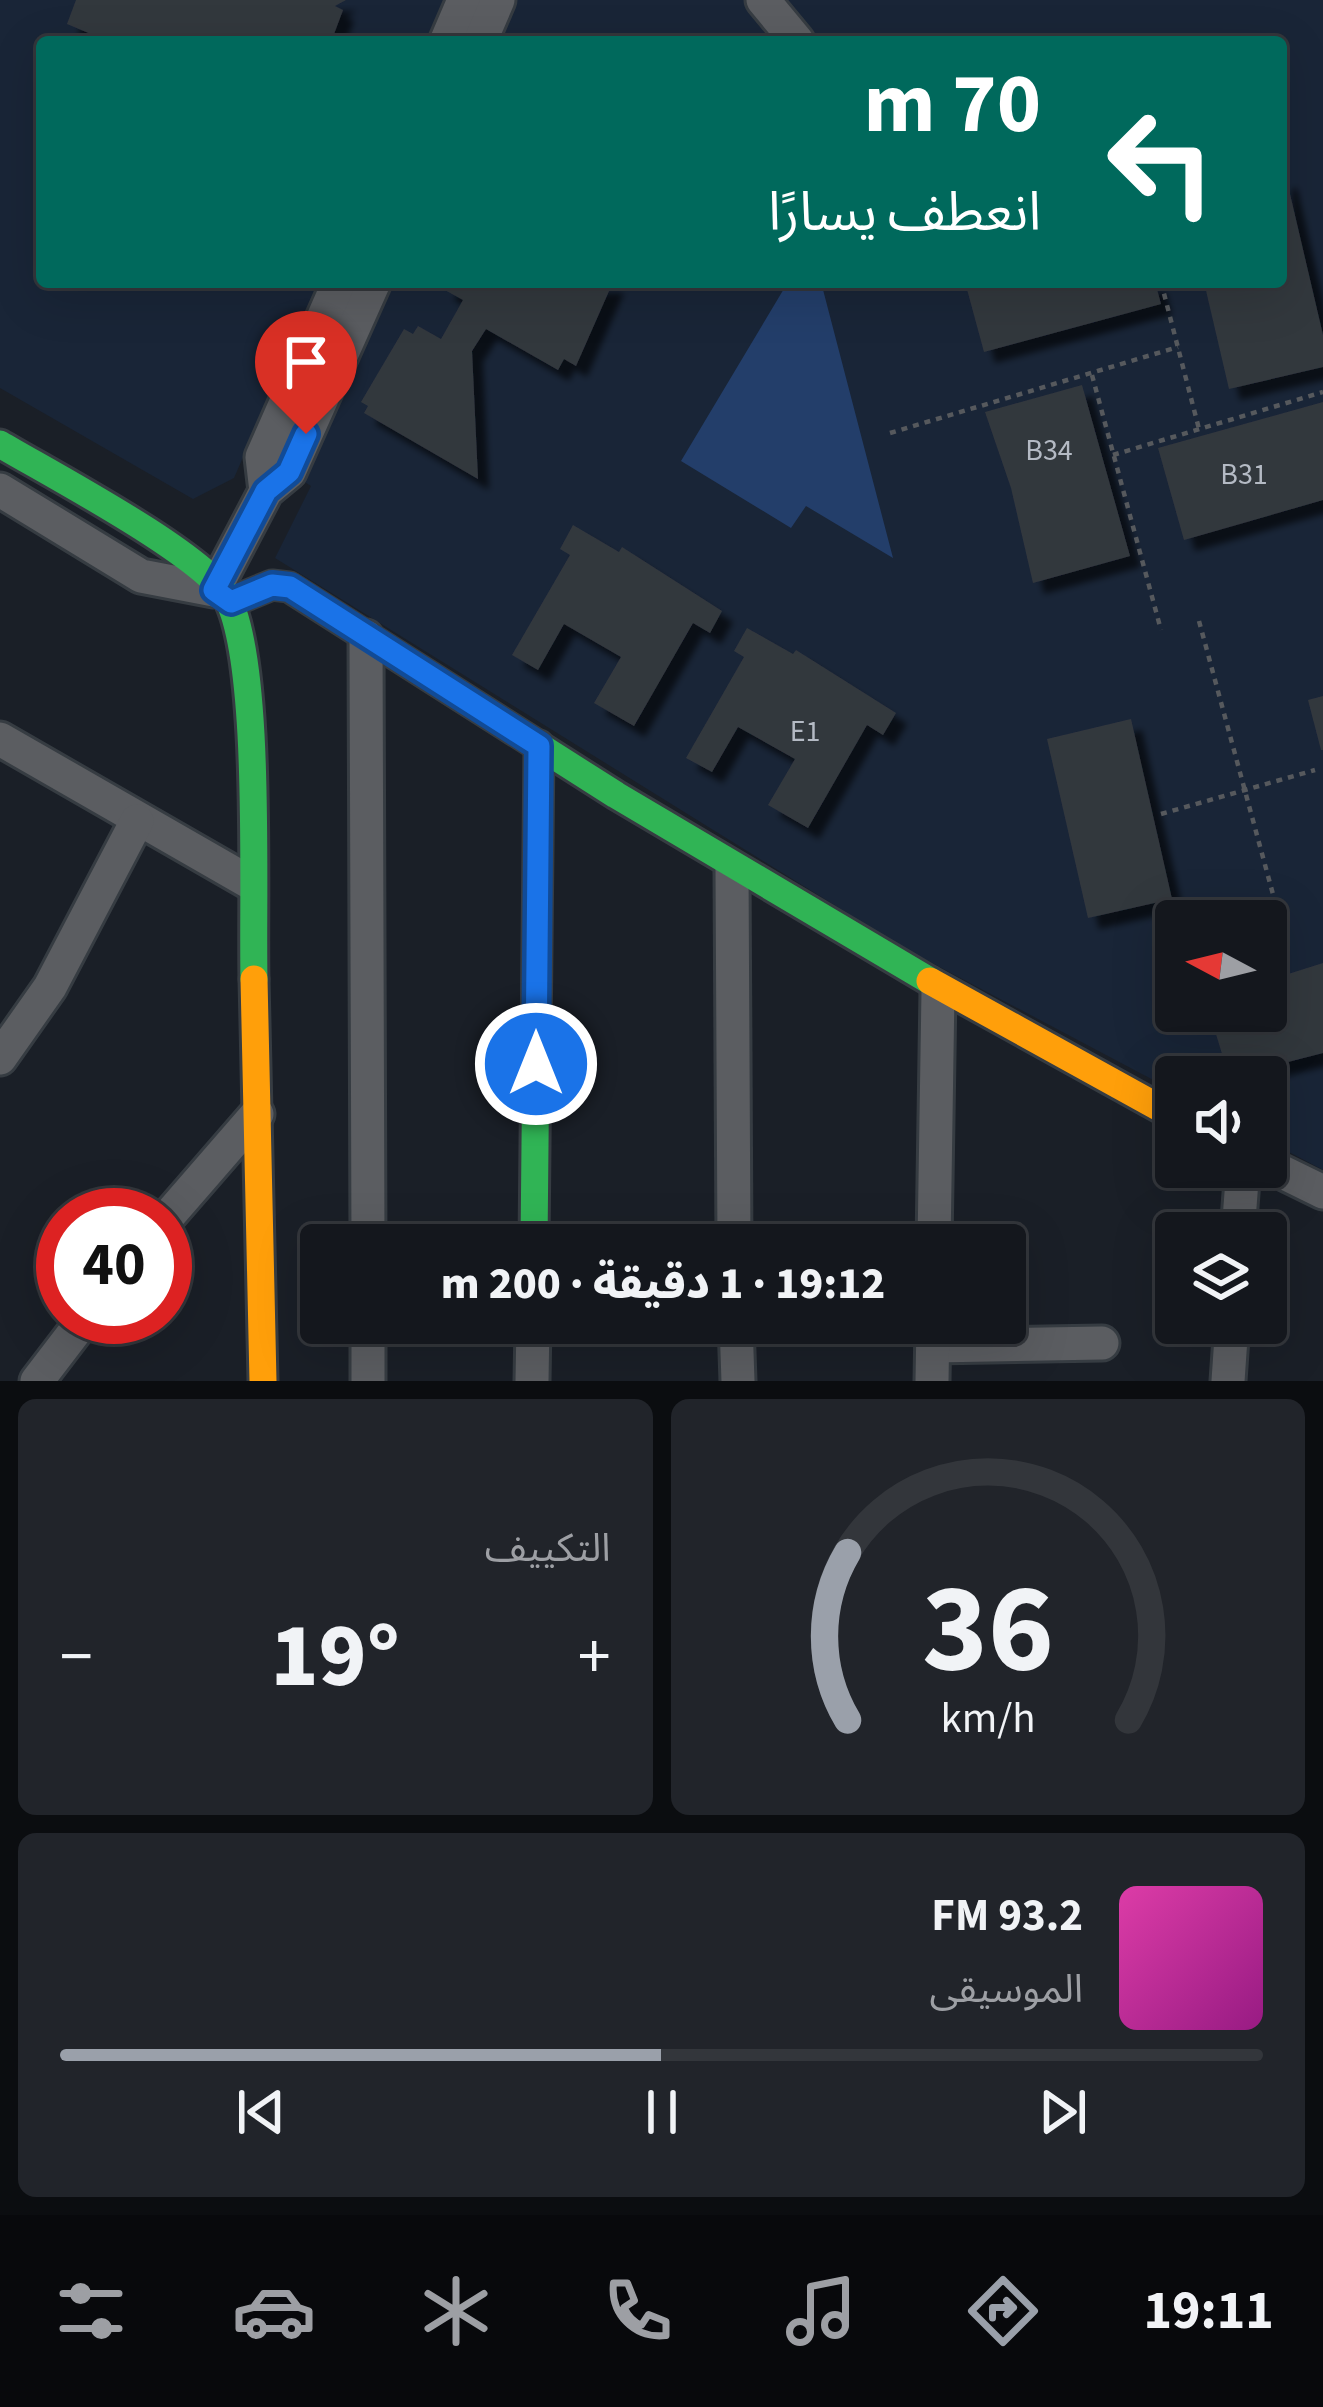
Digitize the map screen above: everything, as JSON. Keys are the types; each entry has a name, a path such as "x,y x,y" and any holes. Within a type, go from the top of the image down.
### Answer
{"street":[{"path":"763,0 792,36"},
{"path":"266,491 262,457 336,288"},
{"path":"223,596 266,491 289,472 371,288"},
{"path":"0,444 169,544 223,596 247,700 263,1381"},
{"path":"0,490 141,576 223,596 286,585 732,869 938,991 1155,1106"},
{"path":"366,637 368,1224"},
{"path":"0,739 249,882"},
{"path":"534,1224 539,746"},
{"path":"0,1058 50,987 137,821"},
{"path":"732,869 734,1224"},
{"path":"934,1224 938,991"},
{"path":"192,1189 257,1114"},
{"path":"1287,1174 1323,1192"},
{"path":"1026,1339 1102,1343"},
{"path":"37,1381 65,1344"},
{"path":"368,1344 368,1381"},
{"path":"532,1344 532,1381"},
{"path":"737,1344 738,1381"},
{"path":"932,1381 933,1344"},
{"path":"1228,1381 1231,1344"}],"path":[{"path":"1163,288 1199,429"},
{"path":"890,433 1178,347"},
{"path":"1092,373 1161,630"},
{"path":"1113,455 1323,392"},
{"path":"1199,621 1275,900"},
{"path":"1161,814 1316,770"}],"shaded area":[{"path":"0,0 1323,0 1323,1170 1287,1151 1287,1056 1155,1056 1155,1081 902,947 275,558 311,486 247,448 234,478 193,499 0,388"},
{"path":"784,288 823,288 893,558 806,506 791,528 681,461"}],"building":[{"path":"76,0 346,0 335,6 343,10 333,36 96,36 67,24"},
{"path":"1287,181 1323,335 1323,367 1229,389 1205,288 1287,288"},
{"path":"610,288 576,366 564,359 558,370 486,329 472,351 478,479 364,413 368,406 361,402 404,329 413,334 418,326 441,339 463,300 443,289"},
{"path":"967,288 1157,288 1161,304 984,352"},
{"path":"1082,385 1130,556 1033,583 1011,488 985,412"},
{"name":"B31","path":"1323,402 1323,500 1184,540 1158,448"},
{"path":"573,525 619,552 622,547 722,611 710,633 693,623 634,726 594,703 621,657 564,624 538,670 512,655 570,555 560,549"},
{"name":"E1","path":"747,628 793,654 796,650 896,713 883,735 867,725 808,828 768,805 795,759 738,727 712,772 686,758 744,657 734,651"},
{"path":"1323,696 1323,750 1321,750 1308,700"},
{"path":"1131,719 1172,899 1088,918 1047,739"},
{"path":"1323,963 1323,1053 1287,1062 1287,1056 1223,1056 1215,1032 1287,1032 1287,974"}],"traffic: fast":[{"path":"0,444 158,538 189,559 227,597 246,673 250,724 254,979"},
{"path":"231,602 272,585 289,587 616,795 930,981"},
{"path":"534,1224 539,745"}],"traffic: slow":[{"path":"254,979 263,1381"},
{"path":"930,981 1155,1105"}],"route":[{"path":"306,434 289,472 266,491 214,590 231,602 272,585 290,587 539,746 536,1064"}]}
